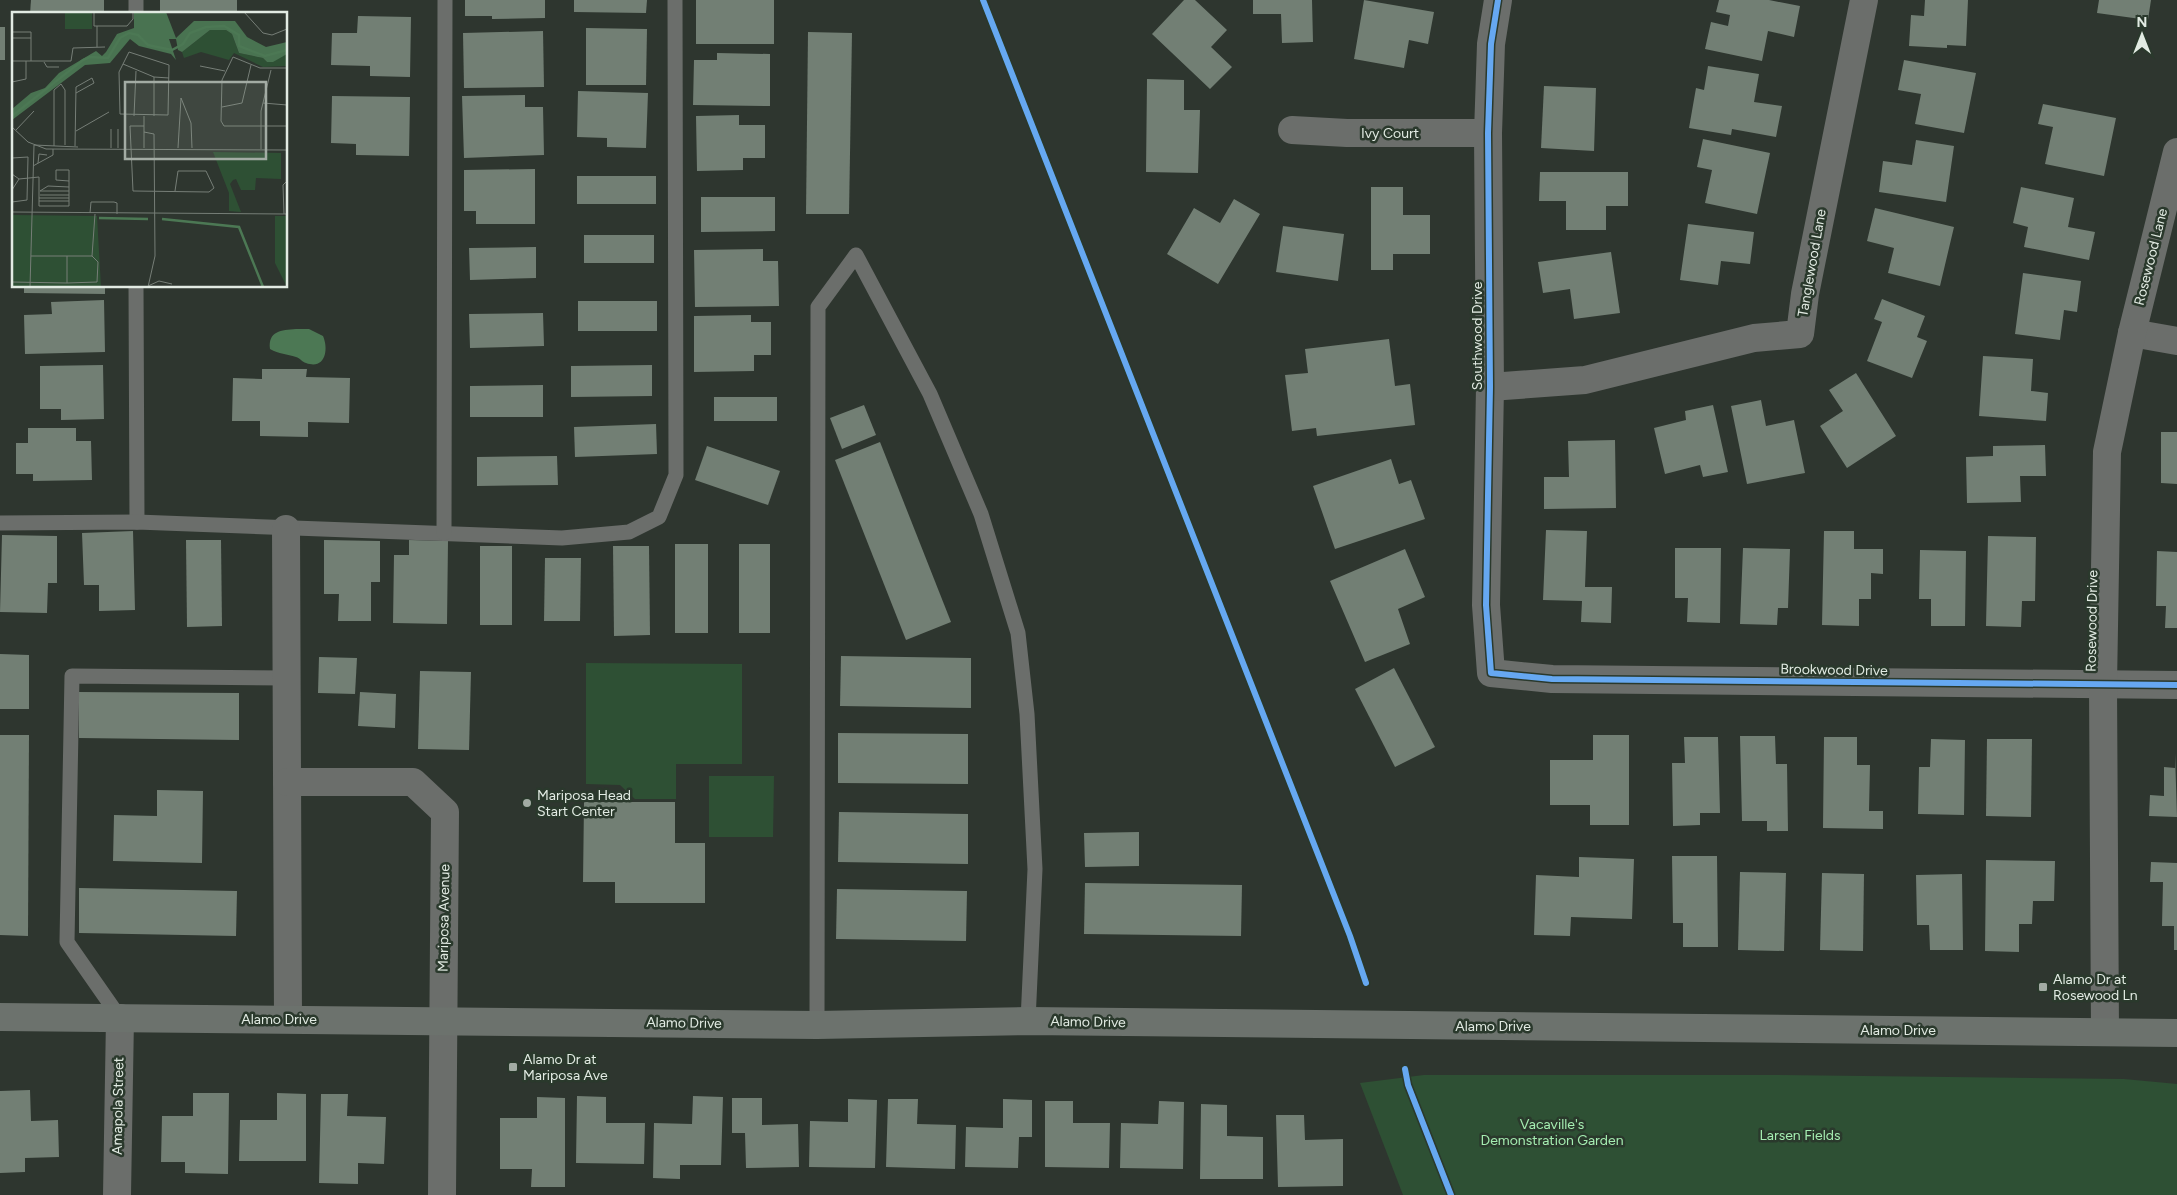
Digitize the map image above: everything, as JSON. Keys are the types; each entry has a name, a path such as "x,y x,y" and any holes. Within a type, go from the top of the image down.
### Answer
{"main road":[{"name":"Alamo Drive","path":"0,1017 818,1025 1028,1021 2177,1033"}],"street":[{"name":"Southwood Drive","path":"1491,673 1486,605 1490,387 1488,133 1491,44 1498,0"},
{"name":"Tanglewood Lane","path":"1490,387 1585,380 1754,338 1800,334 1805,294 1864,0"},
{"name":"Ivy Court","path":"1292,130 1347,133 1488,133"},
{"name":"Rosewood Lane","path":"2132,333 2177,152"},
{"path":"2132,333 2177,341"},
{"name":"Rosewood Drive","path":"2105,1032 2103,685 2107,452 2132,333"},
{"path":"286,529 288,1019"},
{"name":"Brookwood Drive","path":"1491,673 1552,679 2177,685"},
{"name":"Mariposa Avenue","path":"287,782 413,782 445,812 442,1195"},
{"name":"Amapola Street","path":"117,1195 120,1018"}],"lane":[{"path":"444,532 445,0"},
{"path":"0,523 137,522 286,529 444,532 562,538 629,532 660,517 676,475 675,0"},
{"path":"818,1025 818,307 856,255 930,394 981,514 1018,634 1027,714 1034,870 1028,1021"},
{"path":"136,288 137,522"},
{"path":"120,1018 67,942 72,676 287,678"}],"green space":[{"path":"586,663 742,664 742,764 676,764 676,799 635,799 620,785 586,784"},
{"path":"709,776 774,776 773,837 709,837"},
{"name":"Larsen Fields","path":"1424,1075 1780,1075 2124,1079 2177,1084 2177,1195 1403,1195 1360,1083"}],"shaded area":[{"path":"309,329 323,336 326,347 325,353 318,364 306,363 270,349 273,335 281,331"}],"building":[{"path":"31,0 104,0 104,12 30,12"},
{"path":"160,0 237,0 237,12 160,11"},
{"path":"465,0 545,0 545,18 492,19 492,16 465,16"},
{"path":"574,0 647,0 646,13 574,12"},
{"path":"696,0 774,0 774,44 696,44"},
{"path":"1184,0 1195,0 1227,30 1211,47 1232,67 1210,89 1152,34"},
{"path":"1253,0 1312,0 1313,42 1282,43 1281,14 1253,14"},
{"path":"1364,0 1434,12 1428,44 1409,40 1404,68 1354,59"},
{"path":"1719,0 1769,0 1800,6 1794,37 1768,31 1762,61 1705,49 1711,22 1728,26 1730,15 1716,12"},
{"path":"1925,0 1968,0 1966,46 1947,45 1947,48 1909,46 1911,15 1924,16"},
{"path":"2099,0 2151,0 2148,20 2097,13"},
{"path":"358,16 411,17 410,77 370,76 370,66 331,65 332,33 357,33"},
{"path":"0,27 5,27 5,60 0,60"},
{"path":"586,28 647,29 646,85 586,85"},
{"path":"543,31 544,87 464,88 463,33"},
{"path":"808,32 852,33 849,214 806,214"},
{"path":"717,53 770,54 770,106 693,105 694,60 717,60"},
{"path":"1904,60 1976,73 1964,133 1915,124 1921,94 1898,90"},
{"path":"1708,66 1759,74 1754,102 1782,106 1776,137 1732,129 1731,135 1689,128 1696,88 1704,90"},
{"path":"1147,79 1184,80 1184,110 1200,110 1198,173 1146,172"},
{"path":"1544,86 1596,88 1594,151 1541,148"},
{"path":"578,91 648,93 646,148 607,147 607,138 577,137"},
{"path":"525,95 525,107 543,107 544,155 464,158 462,96"},
{"path":"332,96 410,97 409,156 356,155 356,144 331,143"},
{"path":"2043,104 2116,118 2104,176 2045,164 2053,127 2038,124"},
{"path":"739,115 739,125 765,125 765,158 743,158 743,170 697,171 696,116"},
{"path":"1703,139 1770,153 1757,214 1705,203 1712,170 1697,167"},
{"path":"1916,140 1954,146 1946,202 1879,192 1883,161 1912,165"},
{"path":"535,169 535,224 476,224 476,211 464,211 464,170"},
{"path":"1540,172 1628,172 1628,206 1606,206 1606,230 1566,230 1566,201 1539,201"},
{"path":"577,176 656,176 656,204 577,204"},
{"path":"1371,187 1403,187 1403,215 1430,215 1430,254 1393,254 1393,270 1371,270"},
{"path":"2021,187 2074,198 2068,227 2095,232 2089,260 2024,247 2028,227 2013,223"},
{"path":"701,197 775,197 775,231 701,232"},
{"path":"1234,199 1260,214 1218,284 1167,254 1194,208 1220,223"},
{"path":"1875,208 1954,227 1940,286 1888,273 1894,248 1867,241"},
{"path":"1688,224 1754,232 1750,264 1721,261 1718,285 1680,280"},
{"path":"1283,226 1344,234 1338,281 1276,272"},
{"path":"584,235 654,235 654,263 584,263"},
{"path":"536,247 536,278 470,280 469,248"},
{"path":"763,249 763,261 778,261 779,306 695,307 694,250"},
{"path":"1611,252 1620,313 1574,319 1570,289 1543,293 1538,262"},
{"path":"2023,273 2081,281 2077,312 2064,310 2060,340 2015,334"},
{"path":"24,288 105,288 105,294 24,293"},
{"path":"1882,299 1925,316 1917,337 1927,341 1912,378 1867,361 1882,322 1874,319"},
{"path":"104,300 105,352 25,354 24,315 52,314 51,302"},
{"path":"578,301 657,301 657,331 578,331"},
{"path":"543,313 544,346 470,348 469,314"},
{"path":"751,315 751,322 771,322 771,355 754,355 754,371 694,372 694,316"},
{"path":"1389,339 1395,386 1410,384 1415,425 1317,436 1316,428 1292,431 1285,375 1308,373 1305,349"},
{"path":"1983,356 2033,359 2031,391 2048,393 2046,421 1979,416"},
{"path":"103,365 104,419 61,420 61,409 40,409 40,366"},
{"path":"652,365 652,396 571,397 571,366"},
{"path":"262,369 307,369 306,377 350,378 349,423 308,422 308,437 260,436 260,421 232,421 233,378 262,379"},
{"path":"1856,373 1896,436 1847,468 1820,426 1843,411 1829,390"},
{"path":"543,385 543,417 470,417 470,386"},
{"path":"714,397 777,397 777,421 714,421"},
{"path":"1761,400 1766,426 1794,420 1805,473 1747,484 1731,406"},
{"path":"864,405 876,435 842,449 830,418"},
{"path":"1713,405 1728,472 1703,477 1700,465 1665,474 1654,428 1686,420 1685,411"},
{"path":"656,424 657,454 575,457 574,427"},
{"path":"28,428 76,428 76,441 91,441 92,480 33,481 33,474 16,474 16,443 28,443"},
{"path":"2161,432 2177,432 2177,484 2161,483"},
{"path":"1615,440 1616,508 1544,509 1544,477 1569,477 1568,441"},
{"path":"880,442 951,622 906,640 835,460"},
{"path":"2045,445 2046,476 2020,476 2021,502 1967,503 1966,457 1993,456 1993,446"},
{"path":"707,446 780,471 768,505 695,480"},
{"path":"557,456 558,485 477,486 477,457"},
{"path":"1391,459 1399,484 1411,480 1425,519 1335,549 1313,486"},
{"path":"1546,530 1587,531 1585,587 1612,587 1611,623 1581,622 1582,601 1543,600"},
{"path":"133,531 135,610 99,611 99,585 84,585 82,533"},
{"path":"1824,531 1854,531 1854,549 1883,549 1883,574 1871,573 1871,599 1859,599 1859,626 1822,625"},
{"path":"2,535 57,536 57,583 48,583 47,613 0,612"},
{"path":"1988,536 2036,537 2035,601 2022,601 2021,627 1986,626"},
{"path":"186,540 221,540 222,626 187,627"},
{"path":"324,540 380,541 380,582 371,582 371,621 338,621 339,594 324,594"},
{"path":"409,540 448,541 447,624 393,623 394,555 409,555"},
{"path":"675,544 708,544 708,633 675,633"},
{"path":"739,544 770,544 770,633 739,633"},
{"path":"480,546 512,546 512,625 480,625"},
{"path":"613,546 649,546 650,635 614,636"},
{"path":"1675,548 1721,548 1720,623 1687,622 1688,598 1675,598"},
{"path":"1743,548 1790,549 1788,608 1778,608 1777,625 1740,624"},
{"path":"1405,549 1425,597 1398,609 1410,644 1365,662 1330,581"},
{"path":"1920,550 1966,551 1965,626 1931,626 1931,599 1919,599"},
{"path":"2157,551 2177,552 2177,628 2165,628 2166,606 2156,606"},
{"path":"545,558 581,558 580,621 544,621"},
{"path":"0,654 29,655 29,709 0,709"},
{"path":"841,656 971,658 971,708 840,706"},
{"path":"319,657 357,658 355,694 318,693"},
{"path":"1394,668 1435,747 1395,767 1355,689"},
{"path":"420,671 471,672 469,750 418,749"},
{"path":"79,692 239,693 239,740 79,738"},
{"path":"360,692 396,694 395,728 358,726"},
{"path":"838,733 968,734 968,784 838,783"},
{"path":"0,735 29,735 28,936 0,935"},
{"path":"1593,735 1629,735 1629,825 1590,825 1590,805 1550,805 1550,760 1593,760"},
{"path":"1740,736 1775,736 1776,764 1787,764 1788,831 1767,831 1767,821 1742,821"},
{"path":"1684,737 1718,737 1720,813 1700,813 1700,825 1673,826 1672,763 1685,763"},
{"path":"1824,737 1857,737 1857,765 1870,765 1869,811 1883,811 1883,829 1823,828"},
{"path":"1931,739 1965,740 1964,815 1918,814 1919,767 1930,767"},
{"path":"1987,739 2032,739 2031,817 1986,816"},
{"path":"2175,753 2177,817 2149,816 2150,795 2164,796 2164,767 2175,768"},
{"path":"157,790 203,791 202,863 113,861 114,815 157,816"},
{"path":"584,802 675,802 675,843 705,843 705,903 615,903 615,882 583,882"},
{"path":"839,812 968,814 968,864 838,862"},
{"path":"1139,832 1139,866 1085,867 1084,833"},
{"path":"1672,856 1717,856 1718,947 1683,947 1683,923 1673,923"},
{"path":"1579,857 1634,859 1632,919 1571,917 1570,936 1534,935 1536,875 1579,877"},
{"path":"1986,860 2055,861 2054,901 2033,901 2032,924 2019,924 2019,952 1985,951"},
{"path":"2151,862 2177,863 2177,950 2174,950 2174,926 2162,926 2163,882 2150,882"},
{"path":"1740,872 1786,873 1784,951 1738,950"},
{"path":"1822,873 1864,874 1863,951 1820,950"},
{"path":"1962,874 1963,950 1930,950 1929,925 1917,925 1916,875"},
{"path":"1085,883 1242,885 1241,936 1084,934"},
{"path":"79,888 237,891 236,936 79,933"},
{"path":"837,889 967,891 966,941 836,939"},
{"path":"30,1090 31,1121 58,1120 59,1157 25,1158 25,1172 0,1173 0,1091"},
{"path":"193,1093 229,1093 228,1174 185,1173 185,1162 161,1162 162,1116 193,1116"},
{"path":"277,1093 306,1094 306,1161 239,1161 240,1120 277,1120"},
{"path":"321,1094 348,1094 347,1116 386,1117 384,1164 358,1163 358,1184 319,1183"},
{"path":"577,1096 606,1097 606,1123 645,1123 644,1164 576,1163"},
{"path":"693,1096 723,1097 721,1165 680,1165 680,1179 653,1178 654,1123 692,1124"},
{"path":"537,1097 565,1098 565,1187 531,1187 532,1169 500,1169 500,1118 537,1118"},
{"path":"732,1098 762,1098 762,1125 798,1124 799,1167 746,1168 745,1133 732,1133"},
{"path":"848,1099 877,1100 875,1168 809,1167 810,1121 848,1122"},
{"path":"888,1099 918,1099 917,1124 956,1125 955,1169 886,1167"},
{"path":"1003,1099 1032,1100 1032,1137 1019,1137 1018,1168 965,1167 966,1127 1003,1128"},
{"path":"1045,1101 1073,1101 1073,1123 1110,1123 1109,1168 1045,1167"},
{"path":"1159,1101 1184,1102 1183,1169 1120,1168 1121,1123 1158,1124"},
{"path":"1201,1104 1227,1105 1227,1136 1263,1137 1263,1179 1200,1179"},
{"path":"1276,1115 1304,1115 1305,1140 1343,1139 1343,1186 1278,1187"}],"cycle path":[{"path":"983,0 1350,936 1366,983"},
{"path":"1498,0 1491,44 1488,133 1490,387 1486,605 1491,673 1552,679 2177,685"},
{"path":"1405,1069 1408,1085 1451,1195"}],"place":[{"name":"Mariposa Head Start Center","path":"527,803"},
{"name":"Alamo Dr at Rosewood Ln","path":"2043,987"},
{"name":"Alamo Dr at Mariposa Ave","path":"513,1067"}],"park label":[{"name":"Vacaville's Demonstration Garden","path":"1552,1132"}]}
